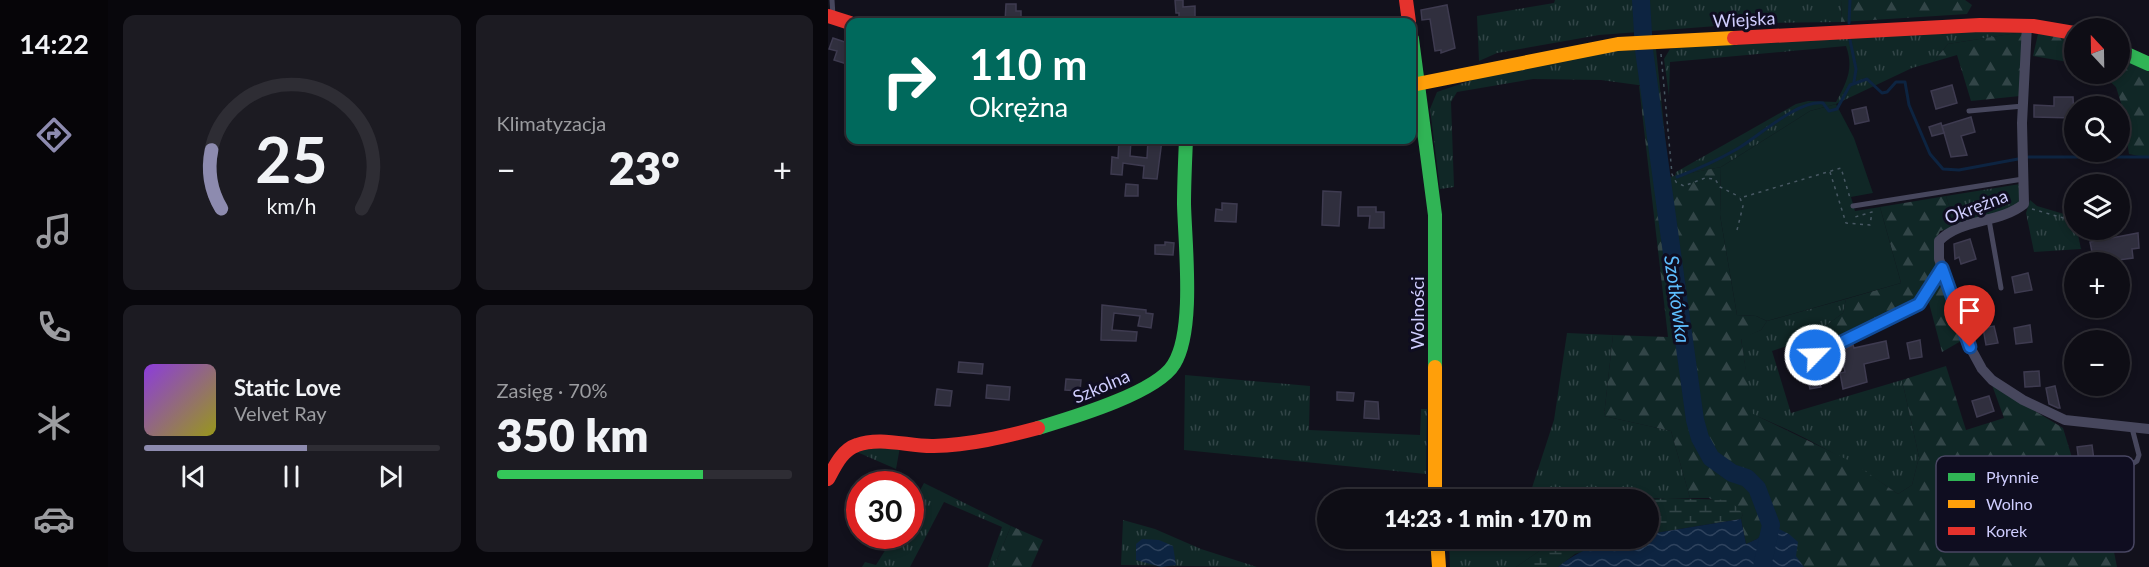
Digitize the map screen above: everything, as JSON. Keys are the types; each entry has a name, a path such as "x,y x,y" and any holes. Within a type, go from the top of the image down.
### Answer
{"street":[{"path":"1406,0 1408,18"},
{"path":"831,17 846,22"},
{"name":"Wiejska","path":"1416,85 1581,49 1632,43 1969,25 2027,25 2064,31"},
{"name":"Okrężna","path":"2027,25 2024,204 2006,215 1946,233 1939,241 1938,251 1942,268 1974,357 1992,380 2023,400 2065,420 2149,429"},
{"path":"2130,55 2149,64"},
{"name":"Wolności","path":"1416,90 1424,128 1435,215 1436,489"},
{"name":"Szkolna","path":"828,479 840,456 855,445 880,441 916,446 963,445 1008,436 1076,416 1152,383 1174,366 1180,346 1185,304 1186,144"},
{"path":"1815,355 1919,304 1942,268"},
{"path":"1438,549 1439,567"}],"lane":[{"path":"831,17 832,0"},
{"path":"1969,111 2024,106"},
{"path":"1853,206 2025,179"},
{"path":"1989,220 2001,288"},
{"path":"2132,428 2139,455 2134,463"}],"path":[{"path":"1658,41 1672,174 1676,182 1684,186 1705,178 1715,179 1720,187 1740,198 1743,206 1737,230"},
{"path":"1740,198 1842,168 1856,217 1872,212 1870,225 1846,223 1830,172"},
{"path":"2024,204 2037,212 2064,219"}],"green space":[{"path":"1555,0 1842,0 1841,22 1756,23 1599,35 1497,53 1479,61 1477,16 1554,3"},
{"path":"1842,0 1965,0 1972,5 1967,14 1841,22"},
{"path":"1939,30 2023,32 1948,44 1933,62 1912,68 1836,104 1810,111 1721,167 1675,176 1676,172 1796,104 1808,101 1836,102 1846,81 1849,61 1846,46 1670,62 1669,96 1664,59 1670,49 1684,46"},
{"path":"2023,32 2020,96 1971,101 1957,55 1933,62 1948,44"},
{"path":"2038,34 2064,37 2064,61 2033,56"},
{"path":"1656,49 1660,88 1601,80 1533,79 1457,92 1451,102 1454,187 1440,189 1430,109 1437,92 1478,78 1601,52"},
{"path":"2130,61 2149,70 2149,158 2130,154 2130,96 2119,96 2113,84 2130,84"},
{"path":"1639,86 1660,88 1669,177 1721,167 1720,215 1737,315 1756,316 1767,321 1761,330 1741,339 1753,414 1852,462 1898,494 1912,485 1919,457 1902,380 1946,366 1966,430 2004,418 1992,385 2063,428 2072,456 1936,456 1936,552 2114,552 2117,567 1804,567 1771,526 1757,539 1746,544 1741,519 1743,514 1709,498 1690,498 1671,431 1604,416 1613,335 1668,337"},
{"path":"1836,104 1854,138 1873,193 1851,197 1855,211 1880,207 1901,283 1767,321 1756,316 1737,315 1720,215 1721,167 1810,111"},
{"path":"2020,184 2022,198 2017,207 1956,227 1946,196"},
{"path":"1946,196 1956,227 1940,231 1934,244 1961,341 1942,352 1929,303 1940,280 1934,270 1924,292 1911,304 1823,347 1811,347 1808,339 1843,313 1846,299 1901,283 1880,207"},
{"path":"2030,200 2037,206 2064,214 2064,240 2079,240 2081,249 2034,252 2026,213"},
{"path":"1846,299 1843,313 1808,339 1772,351 1791,413 1902,380 1919,457 1912,485 1898,494 1827,450 1752,414 1741,338 1761,330 1767,321"},
{"path":"1567,333 1613,335 1604,416 1671,431 1690,498 1659,498 1659,489 1532,489 1554,420"},
{"path":"1185,375 1310,386 1309,430 1420,435 1421,409 1427,409 1426,474 1184,450"},
{"path":"900,447 896,469 857,452 866,448"},
{"path":"924,483 1011,526 994,567 988,567 1002,527 944,502 924,540"},
{"path":"1659,499 1730,500 1743,514 1741,519 1659,532"},
{"path":"1123,520 1155,529 1201,549 1257,567 1121,565"},
{"path":"1011,526 1043,540 1031,567 994,567"},
{"path":"886,549 919,549 910,567 862,567 865,562 876,565"},
{"path":"1449,549 1542,549 1516,567 1450,567"},
{"path":"1542,549 1590,549 1575,554 1558,567 1516,567"}],"water":[{"path":"1741,519 1746,544 1757,539 1771,525 1789,534 1798,542 1796,556 1804,567 1558,567 1587,549 1659,549 1659,532"},
{"path":"1142,539 1159,540 1173,546 1176,565 1161,567 1136,560 1136,544"}],"building":[{"path":"1175,0 1183,0 1183,7 1195,6 1195,18 1179,18 1179,13 1176,13"},
{"path":"1006,4 1016,4 1016,11 1021,11 1021,18 1005,18"},
{"path":"1447,5 1455,48 1441,53 1441,50 1435,51 1430,19 1422,20 1421,10"},
{"path":"833,38 845,42 846,64 834,60 837,51 829,49"},
{"path":"1952,85 1957,103 1936,109 1931,91"},
{"path":"2054,97 2064,97 2064,118 2034,117 2034,105 2054,106"},
{"path":"1866,107 1869,121 1855,124 1852,110"},
{"path":"1971,117 1975,132 1961,136 1967,155 1951,157 1942,126"},
{"path":"1941,123 1944,133 1932,136 1929,127"},
{"path":"1119,144 1131,144 1130,156 1147,158 1148,144 1161,144 1157,179 1143,178 1144,166 1123,163 1122,175 1111,174 1112,157 1118,158"},
{"path":"1126,184 1138,185 1138,196 1125,196"},
{"path":"1323,191 1341,192 1339,226 1322,225"},
{"path":"1222,203 1237,204 1236,222 1215,221 1216,209 1222,210"},
{"path":"1358,207 1376,207 1376,212 1384,212 1384,228 1369,228 1370,216 1358,216"},
{"path":"2138,233 2139,248 2132,249 2133,258 2130,258 2130,252 2092,252 2090,242 2130,240 2130,234"},
{"path":"1970,239 1976,259 1961,264 1959,257 1955,259 1954,244"},
{"path":"1165,242 1174,243 1173,255 1155,254 1155,245 1165,245"},
{"path":"2028,273 2032,290 2015,293 2012,277"},
{"path":"1102,305 1146,310 1146,313 1153,314 1151,328 1138,326 1140,316 1114,313 1112,330 1137,332 1136,341 1101,340"},
{"path":"2030,325 2032,342 2016,344 2014,328"},
{"path":"1994,326 1998,343 1986,345 1983,328"},
{"path":"1920,340 1922,357 1910,359 1907,343"},
{"path":"1886,341 1889,358 1864,364 1867,382 1843,389 1840,373 1845,372 1841,351 1853,345 1854,348"},
{"path":"1809,359 1813,362 1821,387 1810,389 1807,376 1797,378 1793,362"},
{"path":"959,362 983,364 982,374 958,372"},
{"path":"2039,371 2040,386 2025,387 2024,372"},
{"path":"1066,379 1081,380 1080,391 1065,390"},
{"path":"987,385 1010,387 1009,400 986,398"},
{"path":"2055,386 2060,408 2049,404 2046,388"},
{"path":"937,389 952,391 950,406 935,405"},
{"path":"1337,392 1354,393 1353,401 1337,400"},
{"path":"1989,396 1994,411 1977,417 1972,401"},
{"path":"1365,401 1378,402 1379,419 1364,418"},
{"path":"2092,445 2093,456 2078,456 2077,447"}],"waterway":[{"name":"Szotkówka","path":"1641,0 1644,50 1695,420 1700,438 1711,458 1732,473 1747,478 1757,488 1771,525 1762,567"},
{"path":"1849,23 1850,0"},
{"path":"1850,40 1856,69 1854,82"},
{"path":"1677,177 1730,153 1778,120 1802,107 1823,103 1829,111 1837,109 1850,85 1867,79 1882,93 1887,92 1896,82 1905,82 1909,105 1930,154 1943,169 1959,170 2018,159"},
{"path":"2028,157 2149,157"}],"traffic: fast":[{"path":"2130,55 2149,64"},
{"path":"1416,70 1435,215 1435,367"},
{"path":"1038,428 1091,411 1132,394 1165,375 1174,364 1185,330 1187,309 1184,204 1186,144"}],"traffic: slow":[{"path":"1416,84 1618,44 1734,38"},
{"path":"1435,367 1435,489"},
{"path":"1438,549 1439,567"}],"traffic: jam":[{"path":"1406,0 1408,18"},
{"path":"828,16 846,22"},
{"path":"1734,38 1980,25 2033,26 2064,31"},
{"path":"828,479 840,459 857,445 876,442 925,446 961,444 1038,428"}],"route":[{"path":"1815,355 1919,304 1942,268 1970,347"}]}
